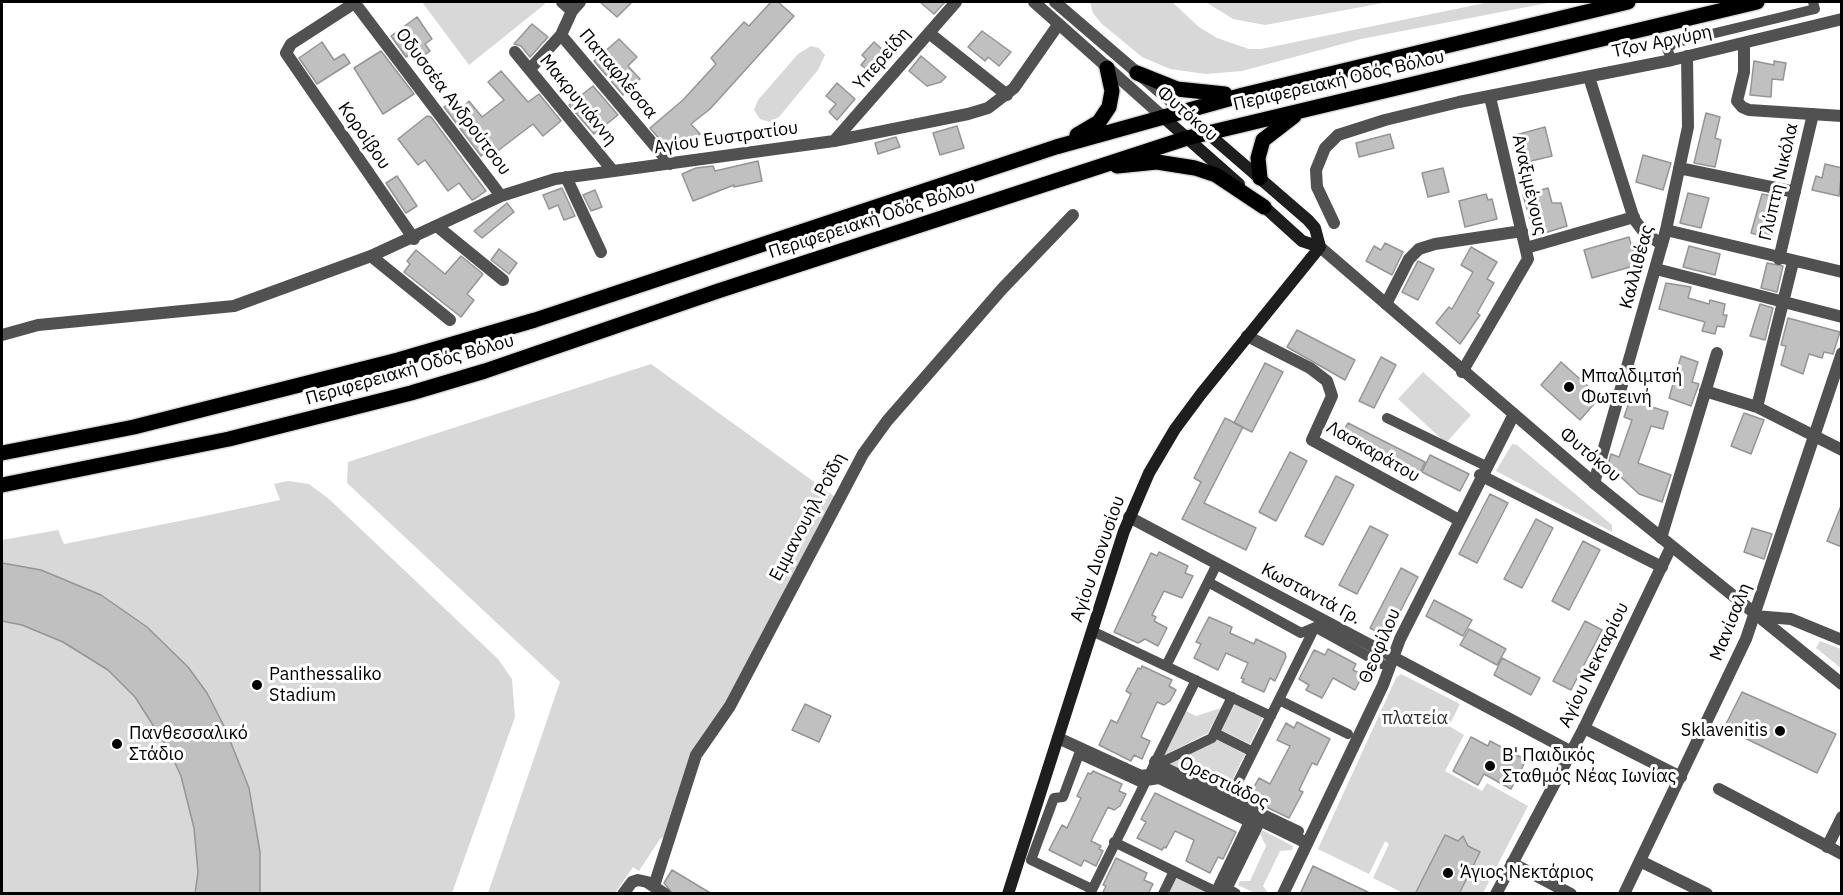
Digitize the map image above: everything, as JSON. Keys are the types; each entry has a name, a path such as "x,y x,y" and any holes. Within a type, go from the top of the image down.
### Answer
{"main road":[{"name":"Περιφερειακή Οδός Βόλου","path":"2,453 134,427 410,357 535,320 1056,147 1162,116 1243,94 1628,2"},
{"name":"Περιφερειακή Οδός Βόλου","path":"2,485 229,439 485,371 1187,138 1757,2"},
{"path":"1056,147 1094,125 1108,110 1112,92 1107,68"},
{"path":"1137,73 1157,83 1177,89 1243,94"},
{"path":"1260,178 1258,158 1263,140 1303,110"},
{"name":"Φυτόκου","path":"1182,111 1308,220 1315,228 1320,247"},
{"name":"Φυτόκου","path":"1162,116 1302,241 1320,247"},
{"path":"1082,171 1157,162 1184,165 1216,175 1264,207"},
{"name":"Αγίου Διονυσίου","path":"1008,894 1129,517 1149,473 1175,429 1320,247"}],"street":[{"name":"Κοροίβου","path":"355,2 291,44 286,53 414,239"},
{"name":"Οδυσσέα Ανδρούτσου","path":"355,2 501,196"},
{"name":"Παπαφλέσσα","path":"562,2 572,11"},
{"path":"530,69 561,35 572,11 580,2"},
{"name":"Υπερείδη","path":"834,141 956,2"},
{"name":"Φυτόκου","path":"1034,2 1162,116"},
{"name":"Φυτόκου","path":"1055,2 1182,111"},
{"path":"1672,60 1667,48 1674,43 1814,5"},
{"name":"Τζον Αργύρη","path":"1334,223 1317,187 1316,170 1319,158 1330,140 1356,128 1490,97 1672,60 1842,20"},
{"name":"Αγίου Ευστρατίου","path":"2,335 38,325 234,306 414,239 501,196 566,177 834,141 968,114 988,108 1007,95 1024,75 1058,25"},
{"path":"929,33 1007,95"},
{"name":"Παπαφλέσσα","path":"561,35 670,164"},
{"path":"1744,43 1744,72 1737,102 1749,110 1842,116"},
{"name":"Μακρυγιάννη","path":"515,52 614,171"},
{"name":"Καλλιθέας","path":"1594,483 1666,230 1688,127 1687,56"},
{"path":"1589,77 1634,217 1641,229 1662,245"},
{"name":"Αναξιμένους","path":"1462,372 1526,264 1526,248 1490,97"},
{"name":"Γλύπτη Νικόλα","path":"1779,259 1813,114"},
{"path":"1679,168 1795,192"},
{"path":"566,177 601,252"},
{"name":"Εμμανουήλ Ροΐδη","path":"654,886 696,756 730,706 863,454 887,421 1002,289 1073,215"},
{"path":"1526,248 1634,217"},
{"path":"438,227 503,280"},
{"path":"1666,230 1842,273"},
{"path":"1386,304 1408,259 1419,249 1435,244 1522,231"},
{"name":"Φυτόκου","path":"1320,247 1462,372 1594,483 1755,616 1842,684"},
{"path":"371,256 450,320"},
{"path":"1756,407 1793,262"},
{"path":"1656,269 1842,316"},
{"name":"Λασκαράτου","path":"1247,336 1310,368 1327,381 1332,396 1312,440 1459,520"},
{"name":"Μανίσαλη","path":"1624,894 1755,616 1812,437 1842,352"},
{"path":"1661,538 1717,353"},
{"path":"1705,391 1756,407 1842,450"},
{"name":"Θεοφίλου","path":"1283,894 1383,685 1387,661 1483,470 1514,414"},
{"path":"1387,418 1662,567"},
{"name":"Κωσταντά Γρ.","path":"1129,517 1217,564 1387,661 1572,752"},
{"name":"Αγίου Νεκταρίου","path":"1496,894 1572,752 1671,547"},
{"path":"1166,666 1217,564"},
{"path":"1208,582 1301,633 1315,627 1387,661"},
{"path":"1755,616 1782,617 1815,632 1842,640"},
{"path":"1227,804 1315,627"},
{"path":"1092,631 1271,716"},
{"path":"1145,778 1079,754 1063,796 1054,798 1031,860 1091,891 1145,778 1196,680"},
{"path":"1154,761 1160,763 1212,738 1232,697"},
{"path":"1279,700 1348,734"},
{"path":"1584,728 1681,777"},
{"path":"1215,733 1253,752"},
{"name":"Ορεστιάδος","path":"1058,738 1145,778 1163,773 1307,843"},
{"path":"1114,842 1213,891 1249,822 1227,804 1154,761"},
{"path":"1719,789 1842,854"},
{"path":"1227,804 1299,831"},
{"path":"1827,847 1842,817"},
{"path":"1235,894 1226,889 1260,820"},
{"path":"1641,861 1707,894"},
{"path":"1512,863 1571,894"},
{"path":"1163,894 1174,871"},
{"path":"623,894 632,882 638,880 666,894"}],"green space":[{"path":"422,2 543,2 545,4 469,65"},
{"path":"1090,2 1172,2 1199,27 1217,38 1249,49 1261,49 1490,2 1553,2 1361,39 1242,71 1206,74 1170,69 1142,57 1102,24 1093,13"},
{"path":"1206,2 1388,2 1265,25 1233,19"},
{"path":"811,46 819,48 825,55 818,70 779,117 770,122 760,119 754,110 758,100 798,54"},
{"path":"651,364 835,497 716,725 665,836 660,839 639,871 633,867 615,893 488,893 560,682 347,483 348,462"},
{"path":"1423,372 1471,415 1446,443 1398,399"},
{"path":"1512,444 1517,445 1612,525 1612,532 1496,471"},
{"name":"Panthessaliko Stadium","path":"288,481 309,484 329,499 498,659 512,679 515,717 452,893 2,894 2,540 58,530 64,544 200,517 280,500 274,484"},
{"path":"1820,641 1841,649 1841,668 1816,648"},
{"name":"πλατεία","path":"1401,674 1460,704 1449,726 1464,735 1445,771 1482,791 1487,783 1528,806 1483,893 1403,893 1373,878 1389,844 1385,841 1369,874 1318,849 1396,678"},
{"path":"1235,703 1263,717 1250,744 1221,730"},
{"path":"1221,708 1208,733 1163,756 1186,711 1196,716"},
{"path":"1218,740 1245,754 1226,793 1167,765"},
{"path":"1262,830 1293,846 1292,850 1280,851 1263,886 1268,893 1255,893 1238,885 1240,881 1250,881 1266,846 1260,834"},
{"path":"1175,874 1205,889 1203,893 1166,894"}],"building":[{"path":"600,2 632,2 617,17"},
{"path":"771,2 778,2 794,16 710,109 691,124 700,134 687,146 680,138 668,149 650,128 683,100 716,64 711,58 744,22 749,26"},
{"path":"920,2 945,2 934,14"},
{"path":"417,17 432,39 425,44 430,51 419,59 414,52 406,57 391,36"},
{"path":"532,24 548,37 530,57 521,46 514,44"},
{"path":"982,31 1011,52 999,66 988,57 985,61 968,47"},
{"path":"619,39 637,57 628,66 640,79 623,95 594,61"},
{"path":"322,42 334,60 344,54 350,63 317,84 299,58"},
{"path":"874,42 891,57 875,76 861,65 866,59 862,55"},
{"path":"381,51 414,94 383,114 354,68"},
{"path":"921,56 946,77 941,82 927,86 909,71"},
{"path":"1754,61 1774,65 1774,61 1786,63 1783,80 1772,79 1771,97 1750,95"},
{"path":"501,71 528,102 539,94 561,121 543,136 533,124 491,156 487,151 481,156 444,107 455,99 462,108 469,101 482,117 504,100 488,82"},
{"path":"837,83 855,99 837,120 829,112 836,104 826,96"},
{"path":"593,86 618,115 594,134 569,105"},
{"path":"1706,113 1720,117 1715,138 1721,140 1715,167 1694,163"},
{"path":"427,116 431,117 486,191 476,198 472,200 459,183 448,191 425,160 418,165 398,139"},
{"path":"957,126 964,148 940,155 933,133"},
{"path":"1545,127 1552,156 1523,163 1516,135"},
{"path":"1390,134 1394,148 1359,157 1356,143"},
{"path":"896,137 900,147 878,154 875,143"},
{"path":"1643,155 1671,163 1663,190 1636,182"},
{"path":"758,161 762,181 734,187 734,185 693,201 682,174 696,168 713,166 715,171"},
{"path":"1825,164 1842,168 1839,196 1812,190 1816,176 1822,178"},
{"path":"1443,168 1449,192 1428,197 1422,173"},
{"path":"397,176 417,206 406,213 386,183"},
{"path":"562,188 575,216 564,220 558,205 549,209 543,195"},
{"path":"1548,188 1552,203 1561,203 1567,226 1535,236 1523,195"},
{"path":"595,190 602,207 591,211 583,195"},
{"path":"1688,193 1709,198 1701,228 1680,223"},
{"path":"1486,194 1488,200 1492,199 1497,219 1465,227 1459,201"},
{"path":"1762,194 1782,198 1772,239 1751,233"},
{"path":"507,203 514,212 482,238 474,231"},
{"path":"1629,237 1637,265 1592,278 1584,250"},
{"path":"1385,243 1403,252 1392,275 1366,261 1374,246 1381,250"},
{"path":"1689,246 1720,254 1715,275 1683,267"},
{"path":"1471,247 1497,262 1487,279 1494,283 1477,313 1480,315 1460,344 1436,323 1449,307 1452,309 1473,272 1461,265"},
{"path":"499,249 517,263 509,274 491,260"},
{"path":"416,250 445,274 461,256 483,274 467,294 474,300 461,317 404,272 410,264 407,261"},
{"path":"1418,261 1434,269 1418,300 1402,292"},
{"path":"1767,263 1783,266 1777,292 1761,288"},
{"path":"1666,283 1691,287 1688,298 1709,304 1710,300 1725,304 1723,315 1727,315 1724,327 1717,326 1715,334 1702,331 1705,322 1659,309"},
{"path":"1760,304 1773,308 1765,340 1750,336"},
{"path":"1788,318 1840,332 1833,354 1824,352 1822,358 1809,354 1803,374 1781,365 1786,346 1781,345"},
{"path":"1297,330 1355,360 1345,380 1287,347"},
{"path":"1681,356 1698,362 1692,382 1699,384 1691,406 1669,398"},
{"path":"1381,357 1396,365 1374,408 1359,401"},
{"path":"1561,362 1600,397 1580,420 1541,385"},
{"path":"1265,363 1283,372 1252,432 1234,423"},
{"path":"1630,400 1668,412 1663,429 1651,426 1638,463 1671,475 1662,502 1639,494 1608,465 1611,454 1619,457 1632,420 1624,417"},
{"path":"1744,413 1764,420 1751,454 1731,446"},
{"path":"1225,418 1243,427 1204,503 1256,528 1246,550 1182,519 1201,482 1194,478"},
{"path":"1348,423 1425,462 1417,479 1339,439"},
{"path":"1290,452 1307,461 1276,521 1259,512"},
{"path":"1430,455 1469,474 1460,491 1422,472"},
{"path":"1336,476 1354,485 1323,545 1305,536"},
{"path":"1490,494 1508,503 1477,563 1459,554"},
{"path":"1842,506 1842,547 1827,541"},
{"path":"1536,519 1553,528 1522,588 1504,579"},
{"path":"1370,526 1388,535 1357,594 1339,585"},
{"path":"1752,528 1772,534 1764,559 1744,552"},
{"path":"1583,541 1600,550 1569,610 1552,601"},
{"path":"1159,552 1188,566 1185,573 1193,576 1182,598 1164,591 1152,615 1156,617 1154,621 1167,628 1158,646 1145,639 1138,643 1114,632 1151,553 1157,556"},
{"path":"2,563 41,570 101,595 147,627 188,667 207,693 225,728 249,788 260,852 260,894 195,894 198,872 194,828 181,776 169,750 135,697 108,670 63,642 22,625 2,621"},
{"path":"1401,568 1418,577 1387,637 1370,628"},
{"path":"1434,600 1472,620 1463,636 1426,616"},
{"path":"1209,617 1232,627 1230,633 1254,644 1256,639 1285,653 1286,657 1275,681 1270,678 1264,692 1242,682 1244,679 1241,678 1248,663 1226,653 1218,670 1194,658 1201,644 1196,642"},
{"path":"1585,621 1602,630 1571,690 1553,681"},
{"path":"1469,629 1506,649 1497,665 1460,645"},
{"path":"1328,649 1356,664 1353,670 1363,675 1355,690 1333,678 1322,698 1306,690 1309,685 1299,679 1314,650 1325,655"},
{"path":"1502,658 1540,678 1531,695 1494,675"},
{"path":"1142,666 1172,680 1169,686 1176,690 1170,701 1164,705 1157,702 1141,737 1150,741 1142,759 1134,755 1131,761 1099,745 1111,720 1117,723 1131,694 1126,691 1138,668 1141,669"},
{"name":"Sklavenitis","path":"1742,692 1836,734 1817,773 1724,728"},
{"path":"805,704 831,716 819,742 792,730"},
{"path":"1297,722 1330,739 1317,765 1312,763 1299,790 1303,792 1289,818 1258,803 1260,799 1250,794 1259,778 1270,784 1290,746 1277,740 1286,723 1294,728"},
{"name":"Β' Παιδικός Σταθμός Νέας Ιωνίας","path":"1471,737 1488,746 1490,741 1526,760 1511,789 1484,774 1478,785 1453,771"},
{"path":"1093,771 1122,784 1119,791 1126,794 1120,806 1114,810 1108,807 1091,841 1101,846 1099,849 1103,851 1096,866 1084,860 1081,866 1049,850 1062,825 1067,828 1081,798 1077,796 1088,773 1091,774"},
{"path":"1155,793 1236,832 1223,859 1218,857 1210,873 1186,861 1194,840 1175,831 1166,848 1162,850 1137,838 1146,822 1141,819"},
{"name":"Άγιος Νεκτάριος","path":"1445,835 1458,841 1463,836 1468,846 1480,852 1459,894 1415,894"},
{"path":"1116,858 1147,873 1144,880 1153,884 1148,894 1102,894 1106,886 1103,885"},
{"path":"1313,866 1372,894 1300,894"},
{"path":"672,870 712,894 673,894 664,883"}],"place":[{"name":"Μπαλδιμτσή Φωτεινή","path":"1569,387"},
{"name":"Panthessaliko Stadium","path":"257,685"},
{"name":"Sklavenitis","path":"1780,731"},
{"name":"Πανθεσσαλικό Στάδιο","path":"117,744"},
{"name":"Β' Παιδικός Σταθμός Νέας Ιωνίας","path":"1490,766"},
{"name":"Άγιος Νεκτάριος","path":"1448,873"}]}
